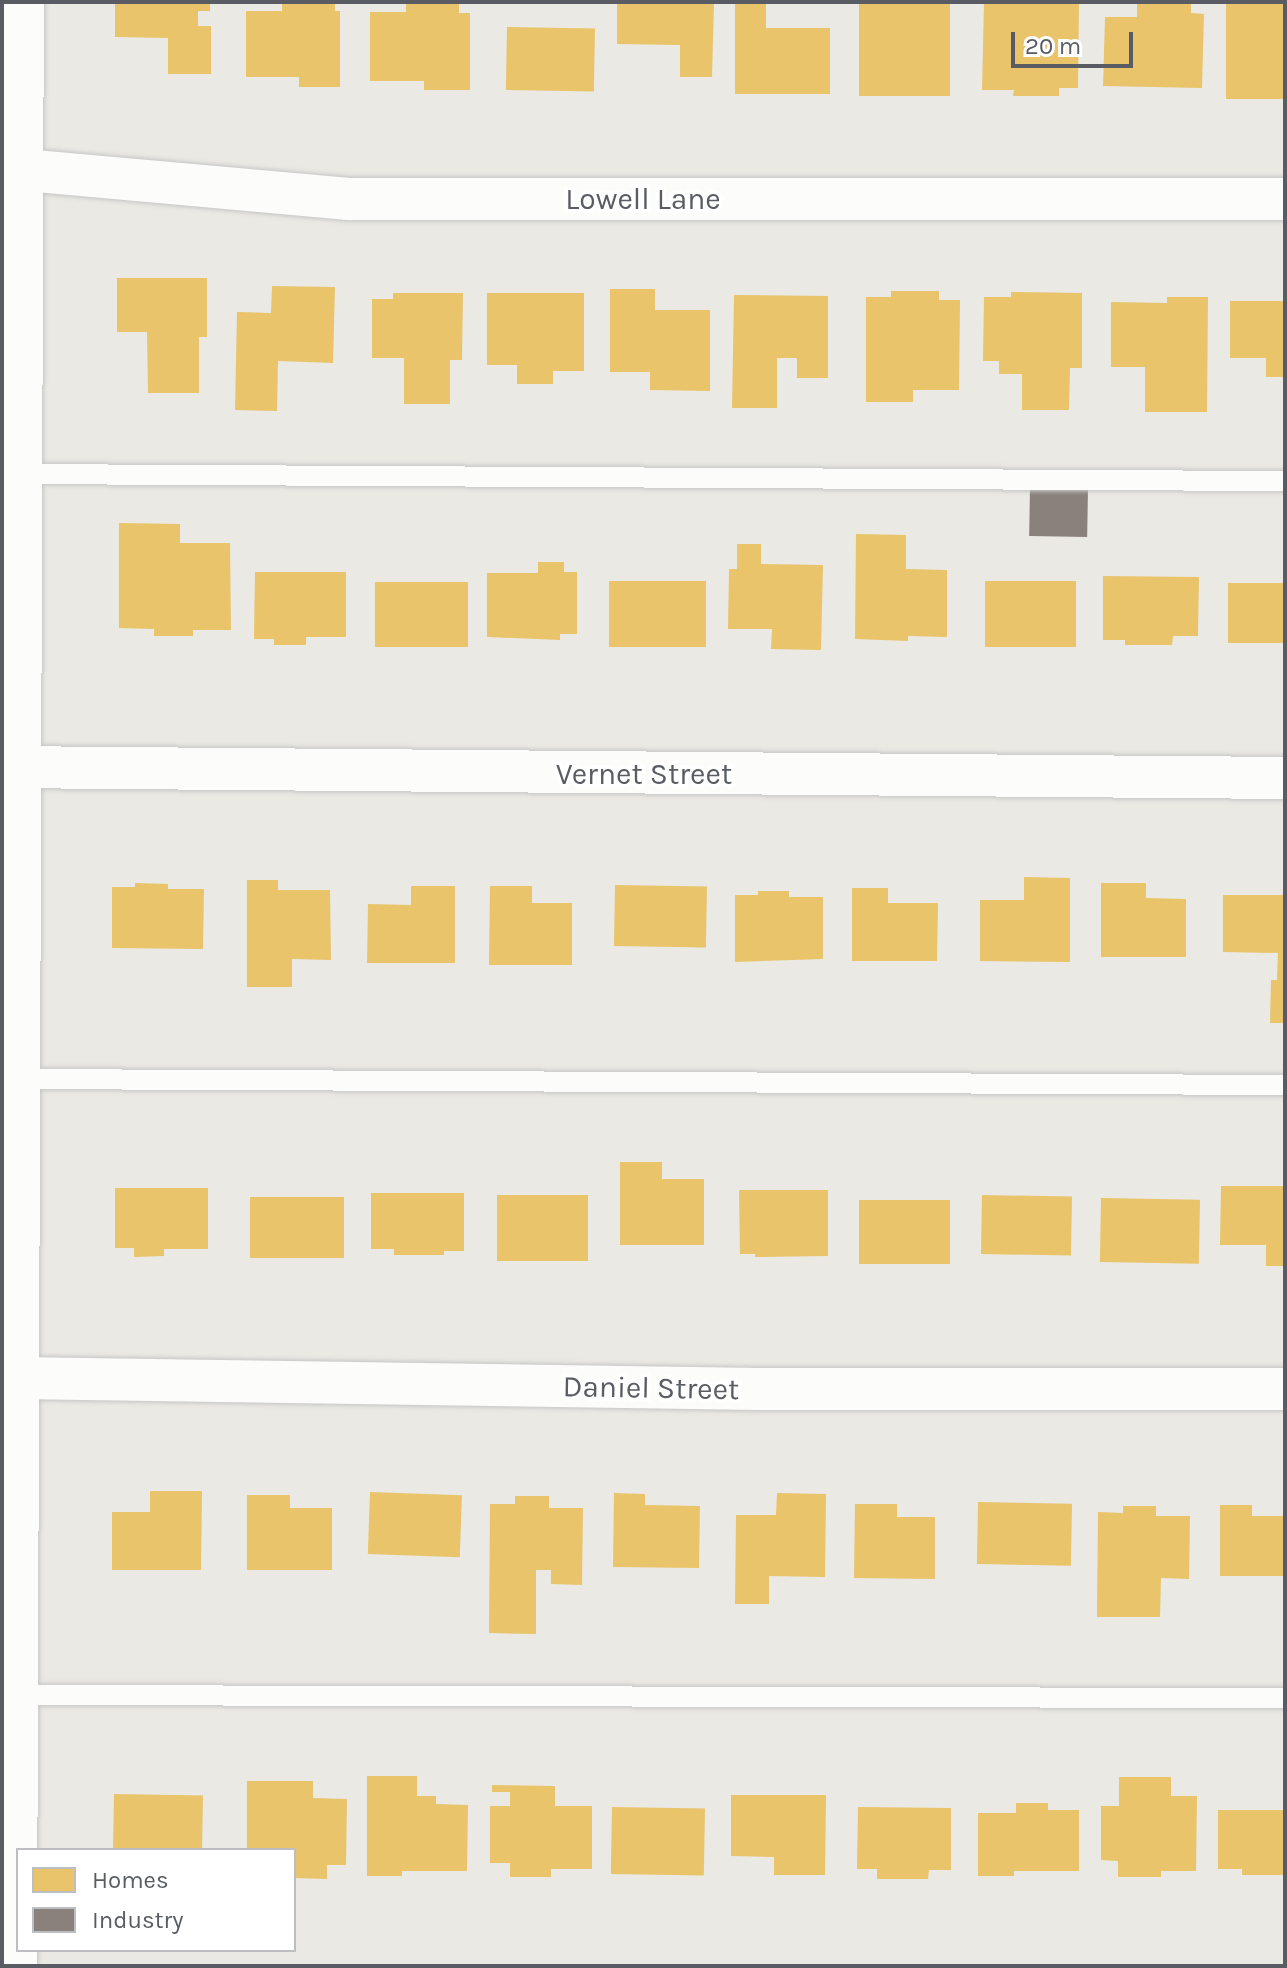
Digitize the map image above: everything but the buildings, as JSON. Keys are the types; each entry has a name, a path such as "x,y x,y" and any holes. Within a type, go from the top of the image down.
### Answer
{"street":[{"path":"15,1966 16,1695 9,1601 17,1378 10,1079 12,48 22,2"},
{"name":"Lowell Lane","path":"12,168 348,199 1285,199"},
{"name":"Vernet Street","path":"10,768 1285,778"},
{"name":"Daniel Street","path":"17,1378 759,1389 1285,1389"}],"lane":[{"path":"11,474 1285,481"},
{"path":"10,1079 1285,1085"},
{"path":"16,1695 1285,1698"}]}
